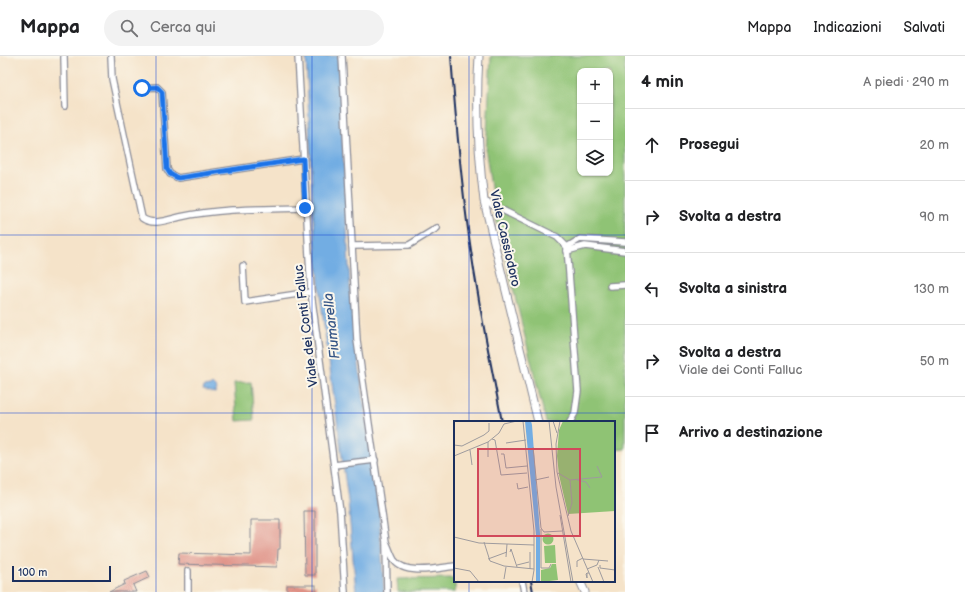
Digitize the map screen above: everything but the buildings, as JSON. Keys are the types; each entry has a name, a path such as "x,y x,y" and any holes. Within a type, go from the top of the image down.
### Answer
{"main road":[{"name":"Viale Cassiodoro","path":"479,56 478,124 484,201 538,421"},
{"path":"580,582 585,592"}],"street":[{"path":"64,56 65,106"},
{"path":"111,56 112,79 142,218 147,222 156,223 206,212 305,208"},
{"name":"Viale dei Conti Falluc","path":"298,56 305,208 311,292 340,512 346,592"},
{"path":"342,56 357,340 386,542 387,592"},
{"path":"142,88 157,87 162,92 167,169 174,177 178,178 303,159"},
{"path":"484,201 557,237 567,249 578,391 575,413 571,421"},
{"path":"352,246 409,245 437,228"},
{"path":"567,249 580,239 625,242"},
{"path":"567,249 585,246 625,251"},
{"path":"242,266 245,302 311,292"},
{"path":"610,286 625,285"},
{"path":"334,465 374,460"},
{"path":"386,542 394,560 400,566 407,569 454,566"},
{"path":"188,571 188,592"},
{"path":"522,582 524,592"}],"green space":[{"path":"491,56 625,56 625,449 615,450 615,421 546,421 495,215 486,153"},
{"path":"251,382 254,420 237,421 234,383"},
{"path":"454,578 455,592 398,592 397,579"}],"water":[{"name":"Fiumarella","path":"306,56 338,56 351,306 379,513 384,592 356,592 348,501 320,295 313,209"},
{"path":"212,384 217,389 215,393 203,390 204,387"}],"railway":[{"path":"451,56 458,146 473,264 502,421"},
{"path":"531,582 533,592"}],"route":[{"path":"142,88 157,87 161,89 167,169 174,177 178,178 303,159 305,208"}]}
